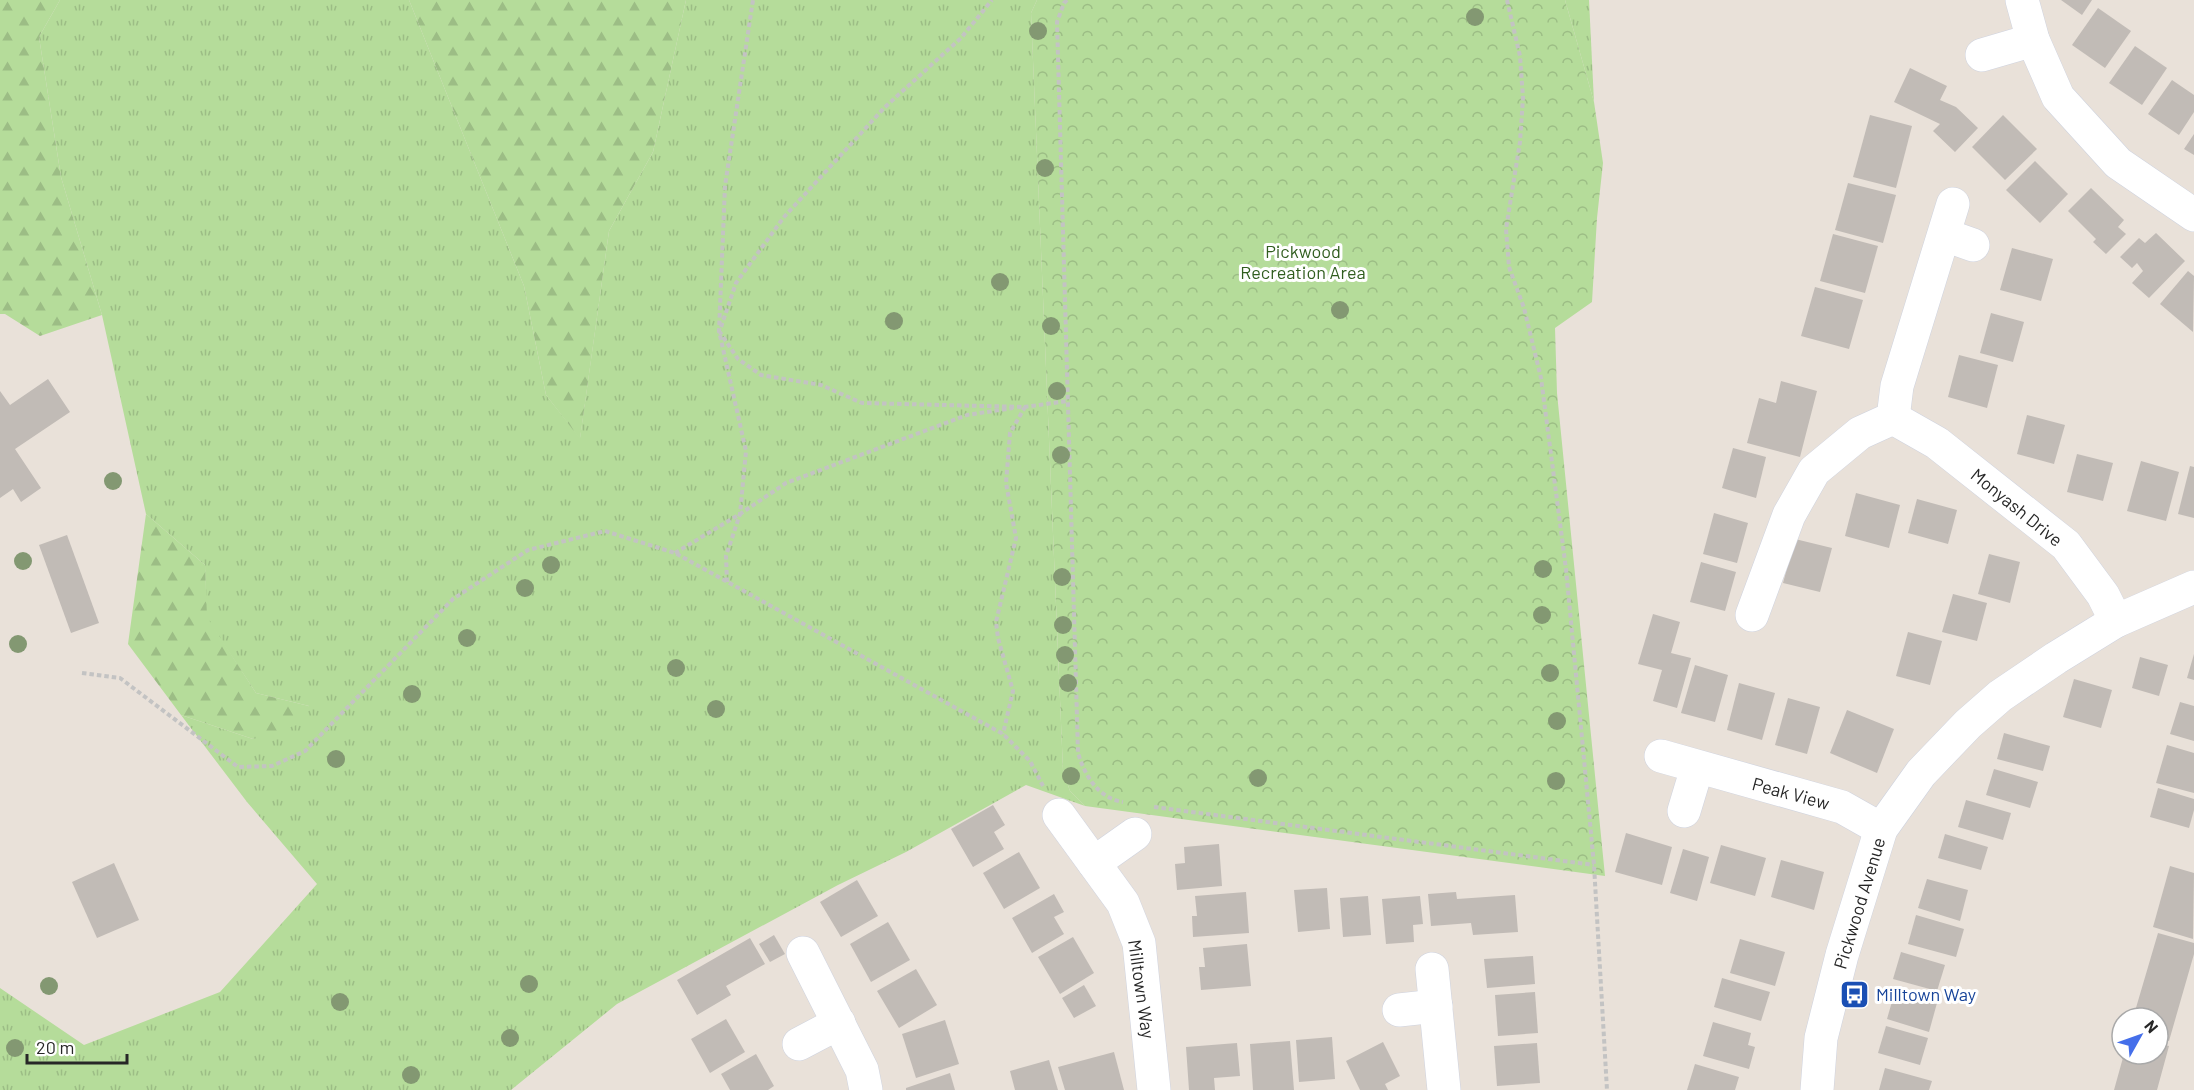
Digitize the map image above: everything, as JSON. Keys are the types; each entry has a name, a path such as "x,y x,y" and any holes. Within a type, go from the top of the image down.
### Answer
{"street":[{"path":"2022,0 2033,40 2058,97 2118,163 2194,215"},
{"path":"1982,54 2033,40"},
{"path":"1752,615 1789,515 1814,471 1860,433 1893,418 1897,386 1959,240 1953,204"},
{"name":"Monyash Drive","path":"1893,418 1937,443 2066,545 2103,595 2116,621"},
{"name":"Pickwood Avenue","path":"1817,1090 1821,1038 1842,955 1881,830 1921,773 1968,724 2000,696 2056,657 2116,621 2194,587"},
{"name":"Peak View","path":"1661,756 1842,807 1881,830"},
{"path":"1684,811 1697,768"},
{"name":"Milltown Way","path":"1059,815 1123,903 1139,943 1154,1090"},
{"path":"1094,863 1133,819"},
{"path":"803,953 862,1070 866,1090"},
{"path":"1432,969 1444,1090"},
{"path":"1399,1010 1436,1006"},
{"path":"799,1044 839,1023"}],"path":[{"path":"727,582 726,556 740,514 746,451 719,331 725,186 753,0"},
{"path":"719,331 736,283 784,217 885,107 961,38 992,0"},
{"path":"1067,0 1057,22 1078,753 1083,769 1095,786 1106,796 1118,802 1133,819"},
{"path":"1507,0 1520,56 1523,98 1520,142 1506,229 1509,267 1524,308 1541,378 1566,569 1594,865 1607,1090"},
{"path":"719,331 738,359 761,375 821,385 862,403 1025,407"},
{"path":"675,553 786,483 967,415 1068,401"},
{"path":"1003,734 1012,691 996,622 1017,538 1006,483 1010,433 1025,407"},
{"path":"82,673 120,678 238,767 272,766 305,751 453,599 528,550 604,531 675,553 1003,734 1030,761 1059,815"},
{"path":"1154,807 1594,865"}],"green space":[{"path":"0,0 60,0 39,37 61,177 102,315 40,336 5,314 0,314"},
{"path":"60,0 409,0 524,286 546,395 580,438 609,231 653,152 686,0 1037,0 1031,13 1063,770 1070,791 1085,806 1026,785 906,852 838,885 617,1004 511,1090 0,1090 0,988 84,1045 220,992 317,884 247,802 181,715 253,739 309,706 256,693 206,617 205,565 146,514 102,315 61,177 39,37"},
{"path":"409,0 686,0 653,152 609,231 580,439 546,395 524,286"},
{"name":"Pickwood Recreation Area","path":"1037,0 1565,0 1594,102 1603,163 1592,302 1555,328 1557,393 1605,876 1085,806 1070,791 1063,770 1031,13"},
{"path":"1565,0 1589,0 1594,102"},
{"path":"146,514 205,565 207,617 256,693 309,706 300,724 253,739 181,715 128,644"}],"building":[{"path":"2061,0 2092,0 2082,15"},
{"path":"2098,8 2131,31 2105,68 2072,45"},
{"path":"2135,46 2167,68 2142,105 2109,83"},
{"path":"1910,68 1947,86 1940,100 1956,107 1978,128 1955,152 1933,131 1940,124 1894,102"},
{"path":"2172,80 2194,95 2194,112 2179,135 2148,114"},
{"path":"1870,115 1912,126 1896,188 1853,177"},
{"path":"2003,115 2037,149 2005,180 1972,147"},
{"path":"2194,134 2194,155 2184,149"},
{"path":"2035,161 2068,194 2040,223 2006,190"},
{"path":"1848,183 1896,195 1883,243 1835,230"},
{"path":"2091,188 2124,220 2118,227 2126,234 2106,254 2093,242 2096,239 2068,211"},
{"path":"2156,233 2185,261 2149,298 2132,283 2143,271 2137,263 2132,268 2120,257 2139,238 2145,243"},
{"path":"1833,234 1878,246 1865,293 1820,281"},
{"path":"2012,248 2053,259 2041,301 2000,290"},
{"path":"2188,271 2194,276 2193,332 2160,304"},
{"path":"1815,287 1863,300 1849,349 1801,336"},
{"path":"1991,313 2024,322 2013,362 1980,353"},
{"path":"1959,355 1998,365 1987,408 1948,397"},
{"path":"48,379 70,412 15,449 41,488 21,502 13,489 0,498 0,391 10,405"},
{"path":"1781,381 1817,391 1800,457 1747,443 1759,398 1776,403"},
{"path":"2027,415 2065,425 2054,464 2017,454"},
{"path":"1733,448 1766,457 1756,498 1722,488"},
{"path":"2077,454 2113,463 2103,501 2067,492"},
{"path":"2141,461 2179,472 2166,521 2127,511"},
{"path":"2190,466 2194,467 2194,518 2178,514"},
{"path":"1856,493 1900,505 1889,548 1845,536"},
{"path":"1917,499 1957,510 1948,544 1908,533"},
{"path":"1714,513 1748,523 1737,563 1703,554"},
{"path":"67,535 99,623 71,633 39,545"},
{"path":"1795,539 1832,548 1820,592 1783,583"},
{"path":"1989,554 2020,562 2010,603 1978,594"},
{"path":"1701,562 1736,572 1725,611 1690,602"},
{"path":"1953,594 1987,603 1977,641 1942,632"},
{"path":"1653,614 1680,622 1671,653 1691,658 1677,708 1653,701 1662,670 1638,664"},
{"path":"1908,632 1942,641 1930,685 1896,676"},
{"path":"2194,654 2194,680 2187,678"},
{"path":"2140,657 2168,665 2159,696 2132,688"},
{"path":"1695,665 1728,675 1715,722 1681,713"},
{"path":"2074,679 2112,690 2101,728 2063,717"},
{"path":"1739,683 1775,693 1762,740 1727,730"},
{"path":"1788,698 1820,707 1807,754 1775,745"},
{"path":"2180,702 2194,706 2194,741 2170,734"},
{"path":"1847,710 1894,729 1877,773 1830,753"},
{"path":"2004,733 2050,746 2043,771 1997,759"},
{"path":"2167,745 2194,753 2194,793 2156,783"},
{"path":"1994,769 2038,782 2030,808 1986,795"},
{"path":"2158,788 2194,799 2194,810 2189,828 2150,817"},
{"path":"1966,800 2011,813 2003,840 1958,827"},
{"path":"993,805 1005,825 994,832 1004,849 973,867 951,829"},
{"path":"1626,833 1672,847 1662,885 1615,872"},
{"path":"1945,834 1988,847 1981,870 1938,858"},
{"path":"1219,844 1222,886 1177,890 1175,864 1185,863 1184,847"},
{"path":"1721,845 1766,858 1755,896 1710,883"},
{"path":"1683,849 1709,857 1697,901 1670,893"},
{"path":"1019,852 1040,888 1004,909 983,873"},
{"path":"1781,860 1824,872 1814,910 1771,897"},
{"path":"114,863 139,920 97,938 72,882"},
{"path":"2170,866 2194,873 2193,939 2153,927"},
{"path":"1927,879 1968,890 1960,921 1918,908"},
{"path":"857,880 878,916 841,937 820,902"},
{"path":"1327,888 1330,929 1298,932 1294,890"},
{"path":"1246,892 1249,933 1193,937 1192,916 1197,916 1195,896"},
{"path":"1456,892 1457,899 1515,895 1518,932 1473,935 1471,923 1431,926 1428,894"},
{"path":"1054,894 1064,912 1054,917 1064,934 1032,953 1012,918"},
{"path":"1368,896 1371,935 1343,937 1340,898"},
{"path":"1420,896 1423,924 1413,925 1414,942 1386,944 1382,899"},
{"path":"1916,915 1964,929 1956,957 1908,944"},
{"path":"888,922 910,960 871,982 850,944"},
{"path":"2158,933 2194,943 2194,954 2170,1038 2170,1006 2137,1006"},
{"path":"774,935 785,954 770,962 759,944"},
{"path":"1073,937 1094,973 1060,994 1038,957"},
{"path":"750,938 765,964 726,986 731,995 697,1015 677,980"},
{"path":"1740,939 1785,952 1775,986 1730,973"},
{"path":"1247,944 1251,986 1201,990 1199,967 1205,967 1203,948"},
{"path":"1901,952 1945,965 1937,991 1893,979"},
{"path":"1533,956 1535,984 1487,988 1484,959"},
{"path":"916,969 937,1005 899,1028 877,991"},
{"path":"1722,978 1770,992 1761,1021 1714,1007"},
{"path":"1084,985 1096,1006 1074,1018 1062,998"},
{"path":"1895,991 1937,1003 1929,1032 1887,1019"},
{"path":"1535,992 1538,1033 1498,1036 1495,995"},
{"path":"726,1019 745,1052 710,1073 691,1039"},
{"path":"945,1020 959,1064 916,1078 902,1034"},
{"path":"1713,1022 1751,1033 1748,1045 1755,1047 1749,1069 1703,1056"},
{"path":"1886,1026 1928,1038 1920,1065 1878,1053"},
{"path":"1332,1037 1335,1079 1299,1082 1296,1040"},
{"path":"1290,1041 1294,1090 1253,1090 1250,1044"},
{"path":"1383,1042 1400,1076 1385,1084 1388,1090 1360,1090 1346,1061"},
{"path":"1237,1043 1240,1076 1214,1078 1215,1090 1189,1090 1186,1047"},
{"path":"1537,1043 1540,1083 1497,1086 1494,1046"},
{"path":"1114,1052 1124,1090 1065,1090 1058,1067"},
{"path":"756,1054 774,1086 768,1090 730,1090 721,1074"},
{"path":"1049,1060 1058,1090 1015,1090 1010,1071"},
{"path":"1695,1064 1739,1077 1735,1090 1687,1090"},
{"path":"2121,1066 2164,1066 2157,1090 2114,1090"},
{"path":"1885,1068 1932,1081 1929,1090 1879,1090"},
{"path":"950,1073 955,1090 906,1090 906,1088"}],"place":[{"name":"Milltown Way","path":"1855,994"}]}
